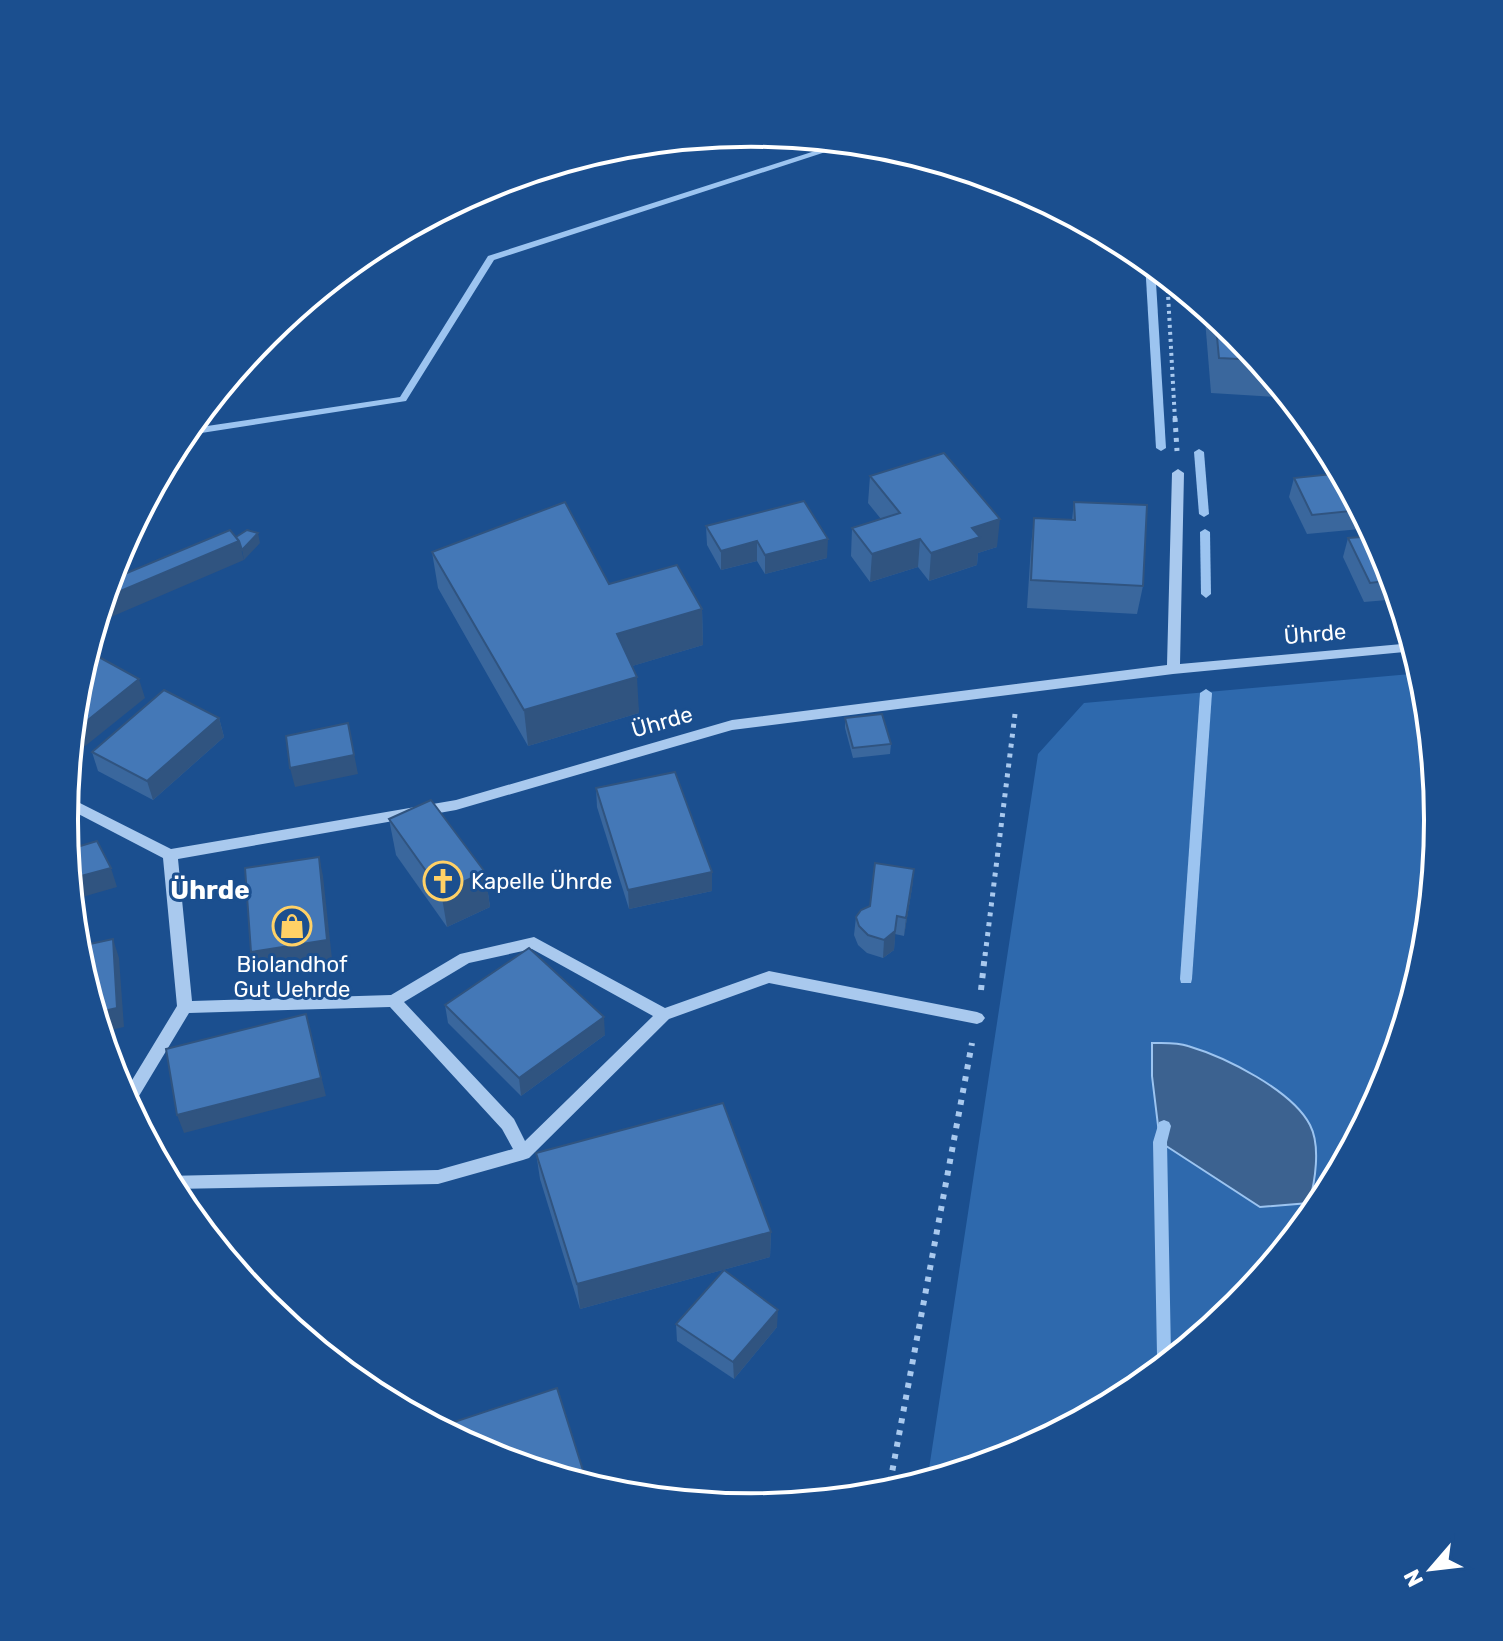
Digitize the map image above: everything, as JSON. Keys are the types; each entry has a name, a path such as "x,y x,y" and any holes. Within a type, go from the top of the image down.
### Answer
{"street":[{"path":"1173,669 1178,473"},
{"name":"Ührde","path":"170,855 456,805 732,725 1173,669 1402,648"},
{"path":"78,807 170,855 185,1007 134,1090"},
{"path":"185,1007 394,1001 465,958 534,943 664,1015"},
{"path":"184,1182 438,1177 523,1153 664,1015 769,977 977,1018"},
{"path":"394,1001 508,1124 523,1153"}],"path":[{"path":"1168,291 1178,473"},
{"path":"891,1479 977,1018 1019,688"}],"shaded area":[{"path":"1409,674 1424,776 1424,865 1419,908 1402,995 1374,1078 1356,1118 1311,1195 1258,1265 1196,1327 1162,1355 1088,1404 1009,1443 929,1470 1038,754 1084,703","holes":["1152,1043 1200,1166 1160,1142 1152,1076"]},
{"path":"1152,1043 1184,1045 1256,1076 1289,1099 1310,1125 1315,1143 1315,1175 1311,1196 1305,1203 1260,1207 1160,1142 1152,1076"}],"building":[{"path":"1217,333 1242,359 1219,358"},
{"path":"944,453 1000,519 972,528 980,537 931,553 920,539 872,554 852,528 900,513 870,476"},
{"path":"1329,474 1350,511 1312,515 1294,478"},
{"path":"804,501 828,539 765,555 757,541 721,551 706,526"},
{"path":"565,502 609,584 677,565 702,609 617,634 637,677 524,710 432,552"},
{"path":"1074,502 1147,505 1143,586 1031,580 1034,518 1075,520"},
{"path":"230,530 239,541 118,592 125,574"},
{"path":"247,530 258,533 242,550 236,537"},
{"path":"1362,537 1381,582 1370,583 1348,538"},
{"path":"98,657 139,679 86,722"},
{"path":"164,690 219,718 147,781 92,752"},
{"path":"882,714 891,744 853,748 845,718"},
{"path":"348,723 354,755 290,768 286,736"},
{"path":"675,772 712,872 628,890 596,788"},
{"path":"431,800 485,872 441,892 389,819"},
{"path":"97,841 111,868 80,876 79,847"},
{"path":"319,857 327,940 251,952 245,868"},
{"path":"875,863 914,869 906,918 897,916 895,931 884,940 868,935 859,926 856,917 861,910 870,906"},
{"path":"113,939 117,1008 106,1011 90,944"},
{"path":"529,948 604,1017 519,1078 445,1005"},
{"path":"306,1014 321,1078 177,1115 166,1049"},
{"path":"723,1103 771,1232 577,1284 536,1153"},
{"path":"724,1270 778,1310 733,1362 676,1324"},
{"path":"557,1388 584,1473 494,1443 451,1423"}],"waterway":[{"path":"203,430 403,399 491,258 823,151"},
{"path":"1151,278 1161,448"},
{"path":"1199,452 1204,514"},
{"path":"1205,532 1206,594"},
{"path":"1186,979 1206,693"},
{"path":"1164,1126 1160,1142 1164,1353"}],"place":[{"name":"Kapelle Ührde","path":"443,881"},
{"name":"Biolandhof Gut Uehrde","path":"292,926"}],"district":[{"name":"Ührde","path":"210,890"}]}
